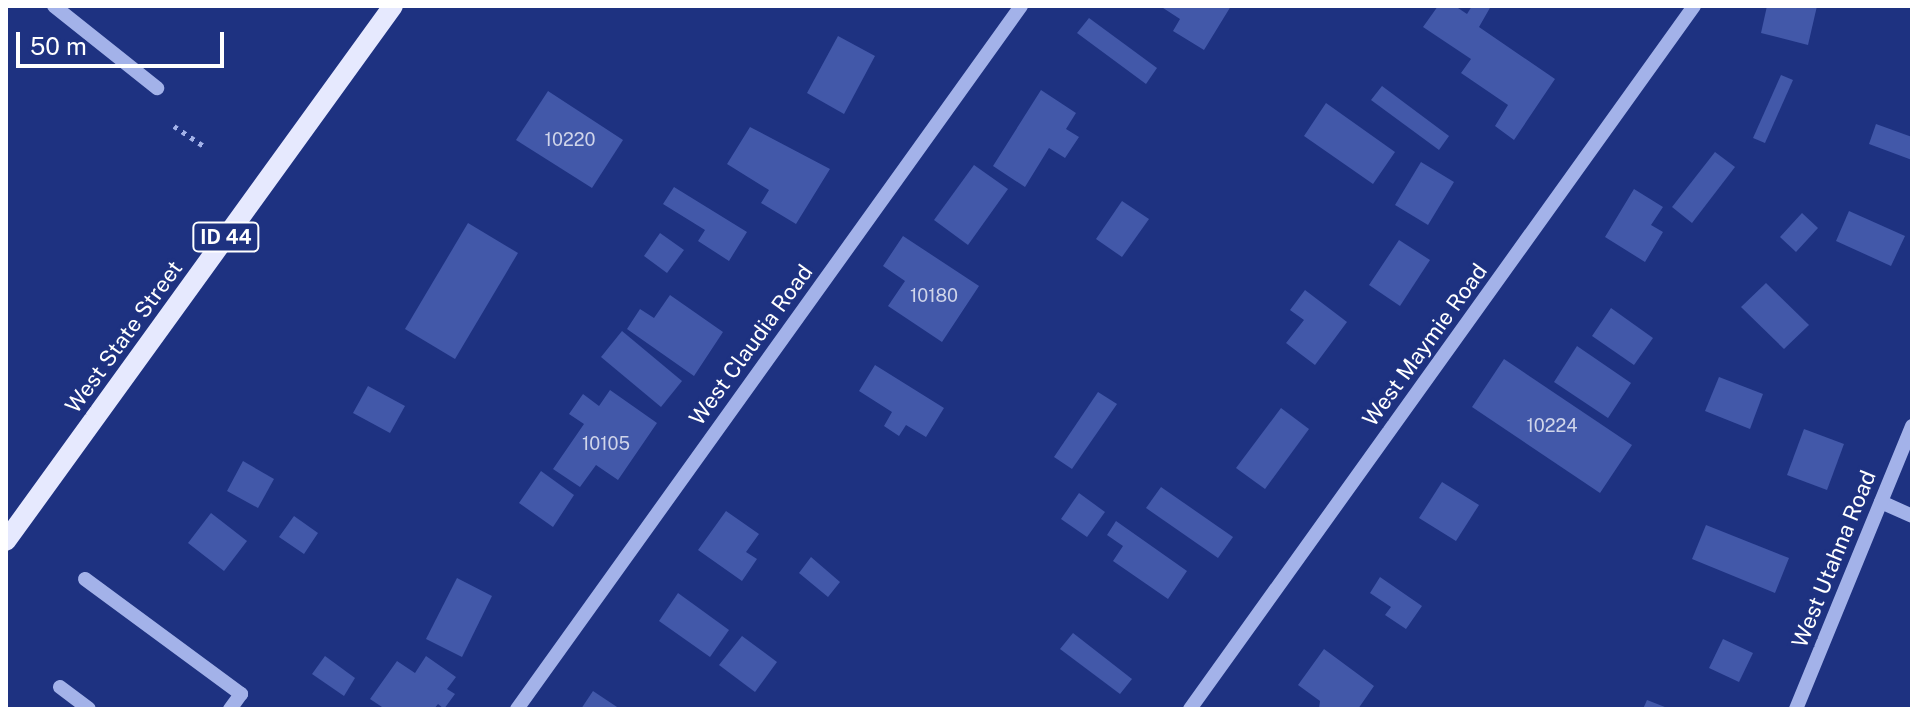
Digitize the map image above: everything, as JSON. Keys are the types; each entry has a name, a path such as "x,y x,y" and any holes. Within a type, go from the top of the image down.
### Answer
{"main road":[{"name":"West State Street","path":"6,541 393,6"}],"street":[{"path":"54,6 157,88"},
{"name":"West Claudia Road","path":"517,709 1021,6"},
{"name":"West Maymie Road","path":"1190,709 1694,6"},
{"name":"West Utahna Road","path":"1796,709 1912,426"},
{"path":"1881,502 1912,516"},
{"path":"85,579 241,694 230,709"},
{"path":"60,687 89,709"}],"path":[{"path":"174,126 204,146"}],"building":[{"path":"1160,6 1231,6 1204,50 1173,31 1180,19"},
{"path":"1438,6 1455,6 1467,14 1472,6 1491,6 1479,27 1555,79 1514,140 1495,126 1508,105 1461,73 1471,59 1423,27"},
{"path":"1767,6 1817,6 1808,45 1761,33"},
{"path":"1089,18 1157,68 1146,84 1077,33"},
{"path":"838,36 875,56 844,114 807,93"},
{"path":"1781,75 1793,80 1765,143 1753,138"},
{"path":"1382,86 1449,136 1439,150 1371,100"},
{"path":"1041,90 1076,113 1066,129 1079,137 1065,158 1049,148 1025,187 993,166"},
{"path":"548,91 623,140 592,188 516,140"},
{"path":"1326,103 1395,152 1373,184 1304,136"},
{"path":"1876,124 1912,137 1912,160 1869,144"},
{"path":"750,127 830,169 796,224 761,203 769,190 727,164"},
{"path":"1715,152 1735,167 1692,223 1672,207"},
{"path":"1421,162 1454,182 1428,225 1395,205"},
{"path":"974,165 1008,189 968,245 934,220"},
{"path":"674,187 747,232 729,261 698,241 705,230 663,204"},
{"path":"1634,189 1663,207 1651,225 1663,232 1645,262 1605,237"},
{"path":"1122,201 1149,219 1122,257 1096,239"},
{"path":"1849,211 1905,236 1891,266 1836,241"},
{"path":"1802,213 1818,228 1796,252 1780,237"},
{"path":"468,223 518,253 455,359 405,329"},
{"path":"660,233 684,250 667,273 644,256"},
{"path":"903,236 979,286 942,342 888,306 905,281 883,266"},
{"path":"1399,240 1430,260 1400,306 1369,285"},
{"path":"1766,283 1809,325 1784,349 1741,307"},
{"path":"1305,290 1347,322 1315,365 1286,343 1304,320 1290,310"},
{"path":"670,295 723,332 694,376 627,329 640,309 654,318"},
{"path":"1611,308 1653,338 1634,365 1592,336"},
{"path":"622,331 682,381 661,407 601,357"},
{"path":"1577,346 1631,383 1608,418 1554,382"},
{"path":"1504,359 1632,445 1600,493 1472,407"},
{"path":"875,365 944,408 926,437 906,425 899,436 884,426 892,412 859,391"},
{"path":"1719,377 1763,394 1750,429 1705,411"},
{"path":"368,386 405,406 390,433 353,413"},
{"path":"610,390 657,423 618,480 596,465 580,487 553,469 584,424 569,414 583,394 599,406"},
{"path":"1098,392 1117,404 1072,469 1054,457"},
{"path":"1281,408 1309,429 1265,489 1236,468"},
{"path":"1804,429 1844,444 1827,490 1787,475"},
{"path":"243,461 274,479 258,508 227,491"},
{"path":"541,471 574,495 553,527 519,503"},
{"path":"1442,482 1479,505 1456,541 1419,518"},
{"path":"1161,487 1233,537 1218,558 1146,508"},
{"path":"1079,493 1105,512 1087,537 1061,519"},
{"path":"726,511 759,534 746,552 757,559 742,581 698,550"},
{"path":"211,513 247,541 224,571 188,543"},
{"path":"294,516 318,533 304,554 279,537"},
{"path":"1116,521 1187,571 1168,599 1113,561 1123,546 1107,535"},
{"path":"1706,525 1789,558 1775,593 1692,559"},
{"path":"811,557 840,582 828,597 799,573"},
{"path":"1380,577 1422,606 1406,629 1385,615 1391,607 1370,593"},
{"path":"457,578 492,596 462,657 426,639"},
{"path":"678,593 729,630 710,657 659,621"},
{"path":"1073,633 1132,679 1120,694 1060,649"},
{"path":"742,636 777,662 755,692 719,665"},
{"path":"1723,639 1753,653 1739,682 1709,668"},
{"path":"1324,649 1374,686 1358,709 1319,709 1320,701 1298,685"},
{"path":"325,656 355,678 344,696 312,674"},
{"path":"426,656 456,677 447,689 455,694 444,709 438,704 434,709 385,709 370,699 397,661 415,673"},
{"path":"593,691 620,709 581,709"},
{"path":"1647,700 1670,709 1643,709"}]}
